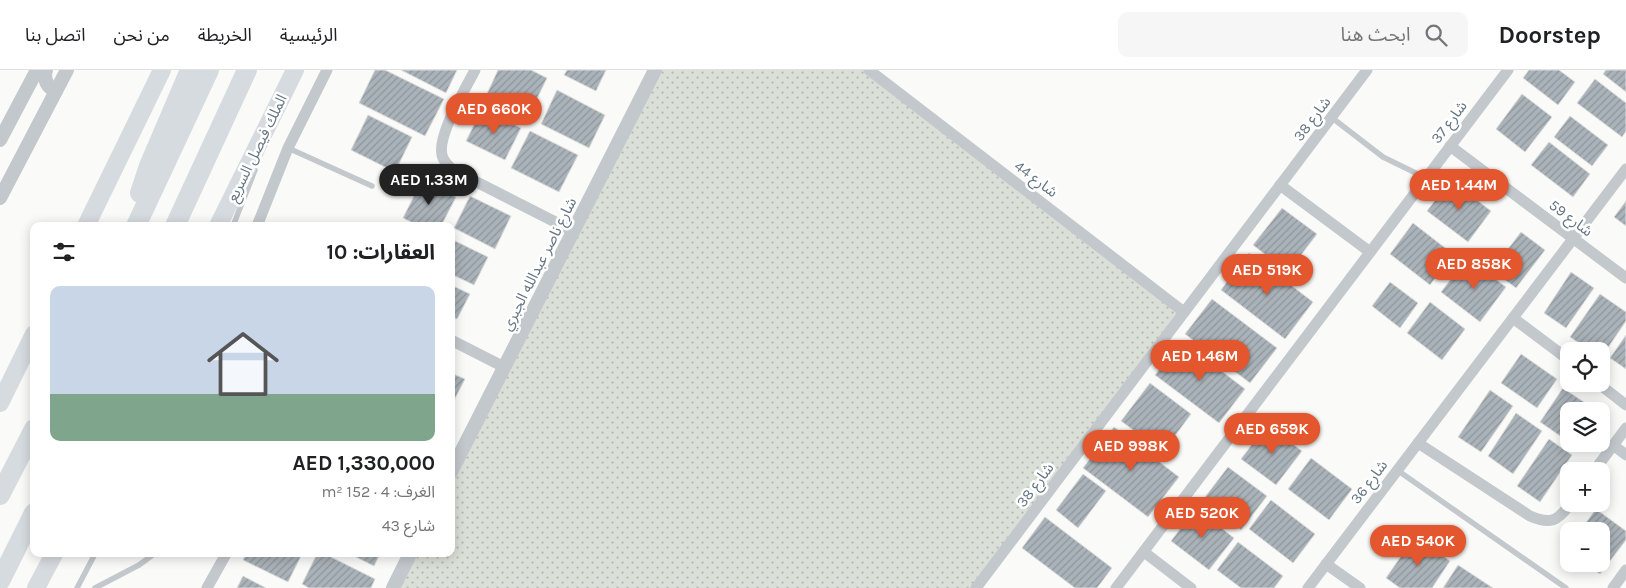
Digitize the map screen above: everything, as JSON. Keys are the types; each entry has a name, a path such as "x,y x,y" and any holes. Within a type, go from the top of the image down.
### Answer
{"highway":[{"path":"135,222 138,199 143,182 190,70"},
{"path":"137,222 209,70"},
{"path":"176,222 247,70"},
{"path":"0,495 30,437"},
{"path":"0,581 30,521"}],"main road":[{"path":"88,222 162,70"},
{"name":"الملك فيصل السريع","path":"220,222 295,70"},
{"path":"0,403 30,342"},
{"path":"36,588 52,557"}],"street":[{"path":"0,140 37,70"},
{"path":"46,70 44,74 46,82 48,86 56,91"},
{"path":"0,198 67,70"},
{"path":"259,222 288,148 327,70"},
{"path":"475,70 446,126 441,142 442,158 453,170 573,231"},
{"name":"شارع ناصر عبدالله الجبري","path":"455,464 655,70"},
{"name":"شارع 44","path":"869,70 1184,312"},
{"name":"شارع 37","path":"1116,588 1508,70"},
{"name":"شارع 38","path":"976,588 1280,186 1362,72"},
{"name":"شارع 59","path":"1450,146 1626,278"},
{"name":"شارع 36","path":"1308,588 1626,169"},
{"path":"1280,186 1370,252"},
{"path":"1513,318 1560,353"},
{"path":"455,342 504,367"},
{"path":"1610,392 1626,405"},
{"path":"1601,462 1626,428"},
{"path":"1418,442 1530,516 1542,521 1552,521 1562,516 1565,512"},
{"path":"1613,445 1626,455"},
{"path":"1144,552 1191,588"},
{"path":"207,588 224,557"},
{"path":"393,588 408,557"},
{"path":"1326,564 1360,588"},
{"path":"1613,588 1626,570"}],"lane":[{"path":"1331,117 1383,157 1426,178"},
{"path":"236,222 271,120"},
{"path":"288,148 372,186"},
{"path":"1397,470 1566,588"},
{"path":"76,588 93,557"},
{"path":"95,588 139,565 150,557"}],"shaded area":[{"path":"656,70 869,70 1184,312 976,588 393,588 408,557 455,557 455,465"}],"building":[{"path":"375,70 385,70 444,99 425,136 359,103"},
{"path":"401,70 457,70 446,93"},
{"path":"498,70 531,70 547,78 527,119 485,98"},
{"path":"567,70 606,70 596,91 564,75"},
{"path":"1529,70 1559,70 1575,82 1558,105 1523,78"},
{"path":"1606,70 1626,70 1626,92 1603,74"},
{"path":"1595,79 1626,103 1626,131 1622,137 1577,103"},
{"path":"557,90 605,115 589,148 541,124"},
{"path":"1522,94 1552,117 1525,152 1496,129"},
{"path":"482,109 521,128 505,160 466,141"},
{"path":"368,115 412,137 395,172 351,150"},
{"path":"1570,116 1608,145 1592,166 1554,137"},
{"path":"530,131 578,155 559,192 511,168"},
{"path":"1549,142 1590,174 1573,197 1531,165"},
{"path":"422,180 456,197 443,222 411,222 403,218"},
{"path":"1451,180 1491,211 1468,242 1427,211"},
{"path":"470,196 511,216 495,249 455,229"},
{"path":"1626,201 1626,226 1614,217"},
{"path":"1282,208 1317,234 1288,272 1253,245"},
{"path":"1413,223 1453,254 1430,285 1390,254"},
{"path":"1521,232 1545,250 1516,288 1492,270"},
{"path":"455,241 488,257 474,285 455,276"},
{"path":"1249,253 1313,302 1285,339 1221,290"},
{"path":"1467,258 1506,287 1480,322 1441,292"},
{"path":"1571,272 1594,288 1566,328 1544,313"},
{"path":"1390,282 1418,303 1400,328 1372,306"},
{"path":"455,287 470,294 457,319 455,318"},
{"path":"1600,294 1626,312 1626,321 1610,345 1610,342 1578,342 1570,337"},
{"path":"1212,299 1277,348 1250,383 1185,334"},
{"path":"1430,302 1465,329 1442,360 1407,333"},
{"path":"1626,335 1626,369 1610,358"},
{"path":"1181,340 1245,389 1219,423 1155,375"},
{"path":"1521,354 1557,379 1537,408 1501,383"},
{"path":"455,375 465,379 455,398"},
{"path":"1150,383 1191,414 1163,452 1121,421"},
{"path":"1490,390 1513,406 1481,452 1458,437"},
{"path":"1560,392 1569,392 1584,402 1560,402 1560,436 1540,422"},
{"path":"1516,413 1542,431 1513,474 1488,456"},
{"path":"1267,425 1302,451 1276,485 1241,459"},
{"path":"1114,427 1179,477 1148,517 1083,468"},
{"path":"1549,439 1560,447 1560,452 1568,452 1572,455 1567,462 1560,462 1560,473 1540,502 1517,486"},
{"path":"1311,458 1352,489 1329,520 1288,489"},
{"path":"1228,467 1267,496 1241,530 1202,501"},
{"path":"1083,474 1106,491 1078,528 1056,510"},
{"path":"1271,500 1315,534 1293,563 1249,529"},
{"path":"1196,508 1234,538 1209,570 1171,541"},
{"path":"1594,512 1600,512 1626,531 1626,540 1610,561 1610,522 1587,522"},
{"path":"1045,517 1112,568 1097,588 1075,588 1022,548"},
{"path":"1415,536 1450,561 1432,588 1400,588 1386,578"},
{"path":"1238,542 1283,576 1274,588 1241,588 1217,570"},
{"path":"244,557 300,557 288,582 243,560"},
{"path":"316,557 331,557 375,579 371,588 309,588 302,584"},
{"path":"356,557 378,557 374,566"},
{"path":"1458,565 1493,588 1443,588"},
{"path":"243,576 266,588 237,588"}]}
